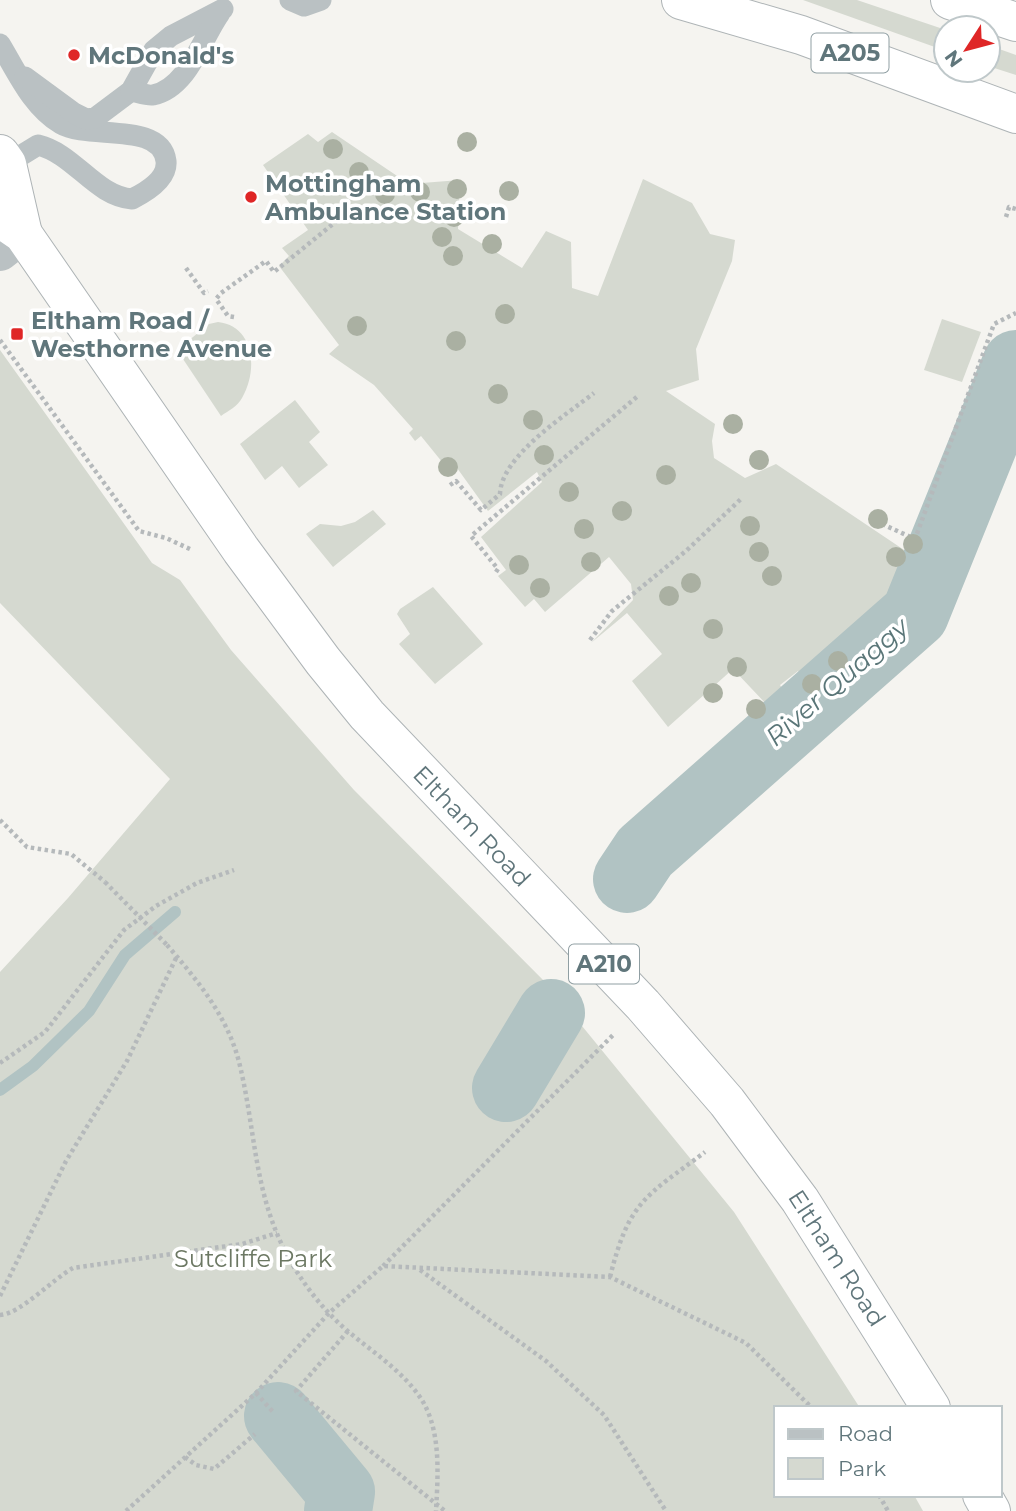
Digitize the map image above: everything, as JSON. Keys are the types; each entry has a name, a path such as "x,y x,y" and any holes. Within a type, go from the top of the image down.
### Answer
{"highway":[{"name":"A205","path":"681,0 801,35 1016,114"},
{"path":"950,0 1016,22"},
{"name":"Eltham Road","path":"15,154 8,235 323,661 367,715 643,1005 727,1102 800,1200 930,1406"}],"lane":[{"path":"131,91 152,95 170,86 189,67 229,4"},
{"path":"17,71 86,119 95,118 131,91 154,50 170,36 229,4"},
{"path":"0,44 45,113 63,126 83,131 148,138 162,148 166,169 145,192 132,199 121,198 56,150 15,154"}],"path":[{"path":"234,317 228,316 216,299 220,293 266,261 274,272 355,206"},
{"path":"1006,217 1009,207 1016,209"},
{"path":"186,268 204,293 208,291"},
{"path":"882,524 915,539 994,324 1016,313"},
{"path":"0,340 139,531 166,538 176,531"},
{"path":"450,485 456,481 481,510 500,494 500,483 521,454 594,393"},
{"path":"496,572 498,569 471,537 638,396"},
{"path":"590,640 612,611 686,551 741,498"},
{"path":"0,820 27,847 71,854 105,882 167,944 201,983 224,1021 240,1064 257,1177 277,1233 296,1272 330,1313 381,1357 418,1394 432,1426 438,1460 436,1511"},
{"path":"0,1063 45,1032 124,930 156,906 197,883 234,870"},
{"path":"0,1296 66,1161 127,1062 177,956"},
{"path":"126,1511 256,1392 330,1313 383,1266 643,1005"},
{"path":"610,1277 621,1233 642,1199 705,1152"},
{"path":"0,1315 12,1312 54,1279 73,1268 242,1244 277,1233"},
{"path":"383,1266 610,1277 746,1343 810,1406"},
{"path":"418,1268 545,1361 604,1415 666,1511"},
{"path":"348,1331 296,1391 445,1511"},
{"path":"256,1392 274,1413"},
{"path":"185,1457 196,1465 214,1469 255,1434"}],"green space":[{"path":"803,0 857,0 932,25 932,46"},
{"path":"1002,50 1016,55 1016,75 1002,70"},
{"path":"332,132 409,184 460,180 458,229 522,268 546,231 571,242 572,288 598,296 643,179 692,203 710,234 735,240 732,261 696,349 699,380 666,391 715,424 712,441 714,458 745,478 776,464 922,562 905,605 728,764 725,761 808,683 798,671 780,685 783,690 767,705 733,669 668,727 632,681 662,654 627,613 591,643 633,600 631,584 609,557 545,612 534,599 525,607 498,576 506,570 481,537 542,482 537,472 488,511 457,468 451,473 421,436 415,441 409,433 413,429 374,385 329,354 339,345 279,266 289,256 282,248 308,230 263,165 308,134 318,142"},
{"path":"942,319 981,332 962,382 924,370"},
{"path":"218,322 230,325 240,332 250,351 251,363 247,387 242,398 221,416 177,350 209,324"},
{"name":"Sutcliffe Park","path":"0,350 152,563 180,580 231,650 354,790 551,988 734,1212 859,1406 774,1406 774,1497 915,1497 923,1511 0,1511 0,972 68,898 170,779 0,603"},
{"path":"295,400 320,432 309,442 328,465 299,488 282,466 265,480 240,444"},
{"path":"373,510 386,524 333,567 306,534 320,524 341,526 355,522"},
{"path":"433,587 483,644 435,684 399,644 410,634 397,614 400,609"}],"waterway":[{"name":"River Quaggy","path":"627,879 645,852 915,614 1016,364"},
{"path":"0,1090 33,1066 89,1011 125,955 175,912"},
{"name":"River Quaggy","path":"506,1088 551,1013"},
{"name":"River Quaggy","path":"278,1416 341,1492 338,1511"}],"place":[{"name":"McDonald's","path":"74,55"},
{"name":"Mottingham Ambulance Station","path":"251,197"},
{"name":"Eltham Road / Westhorne Avenue","path":"17,334"}]}
